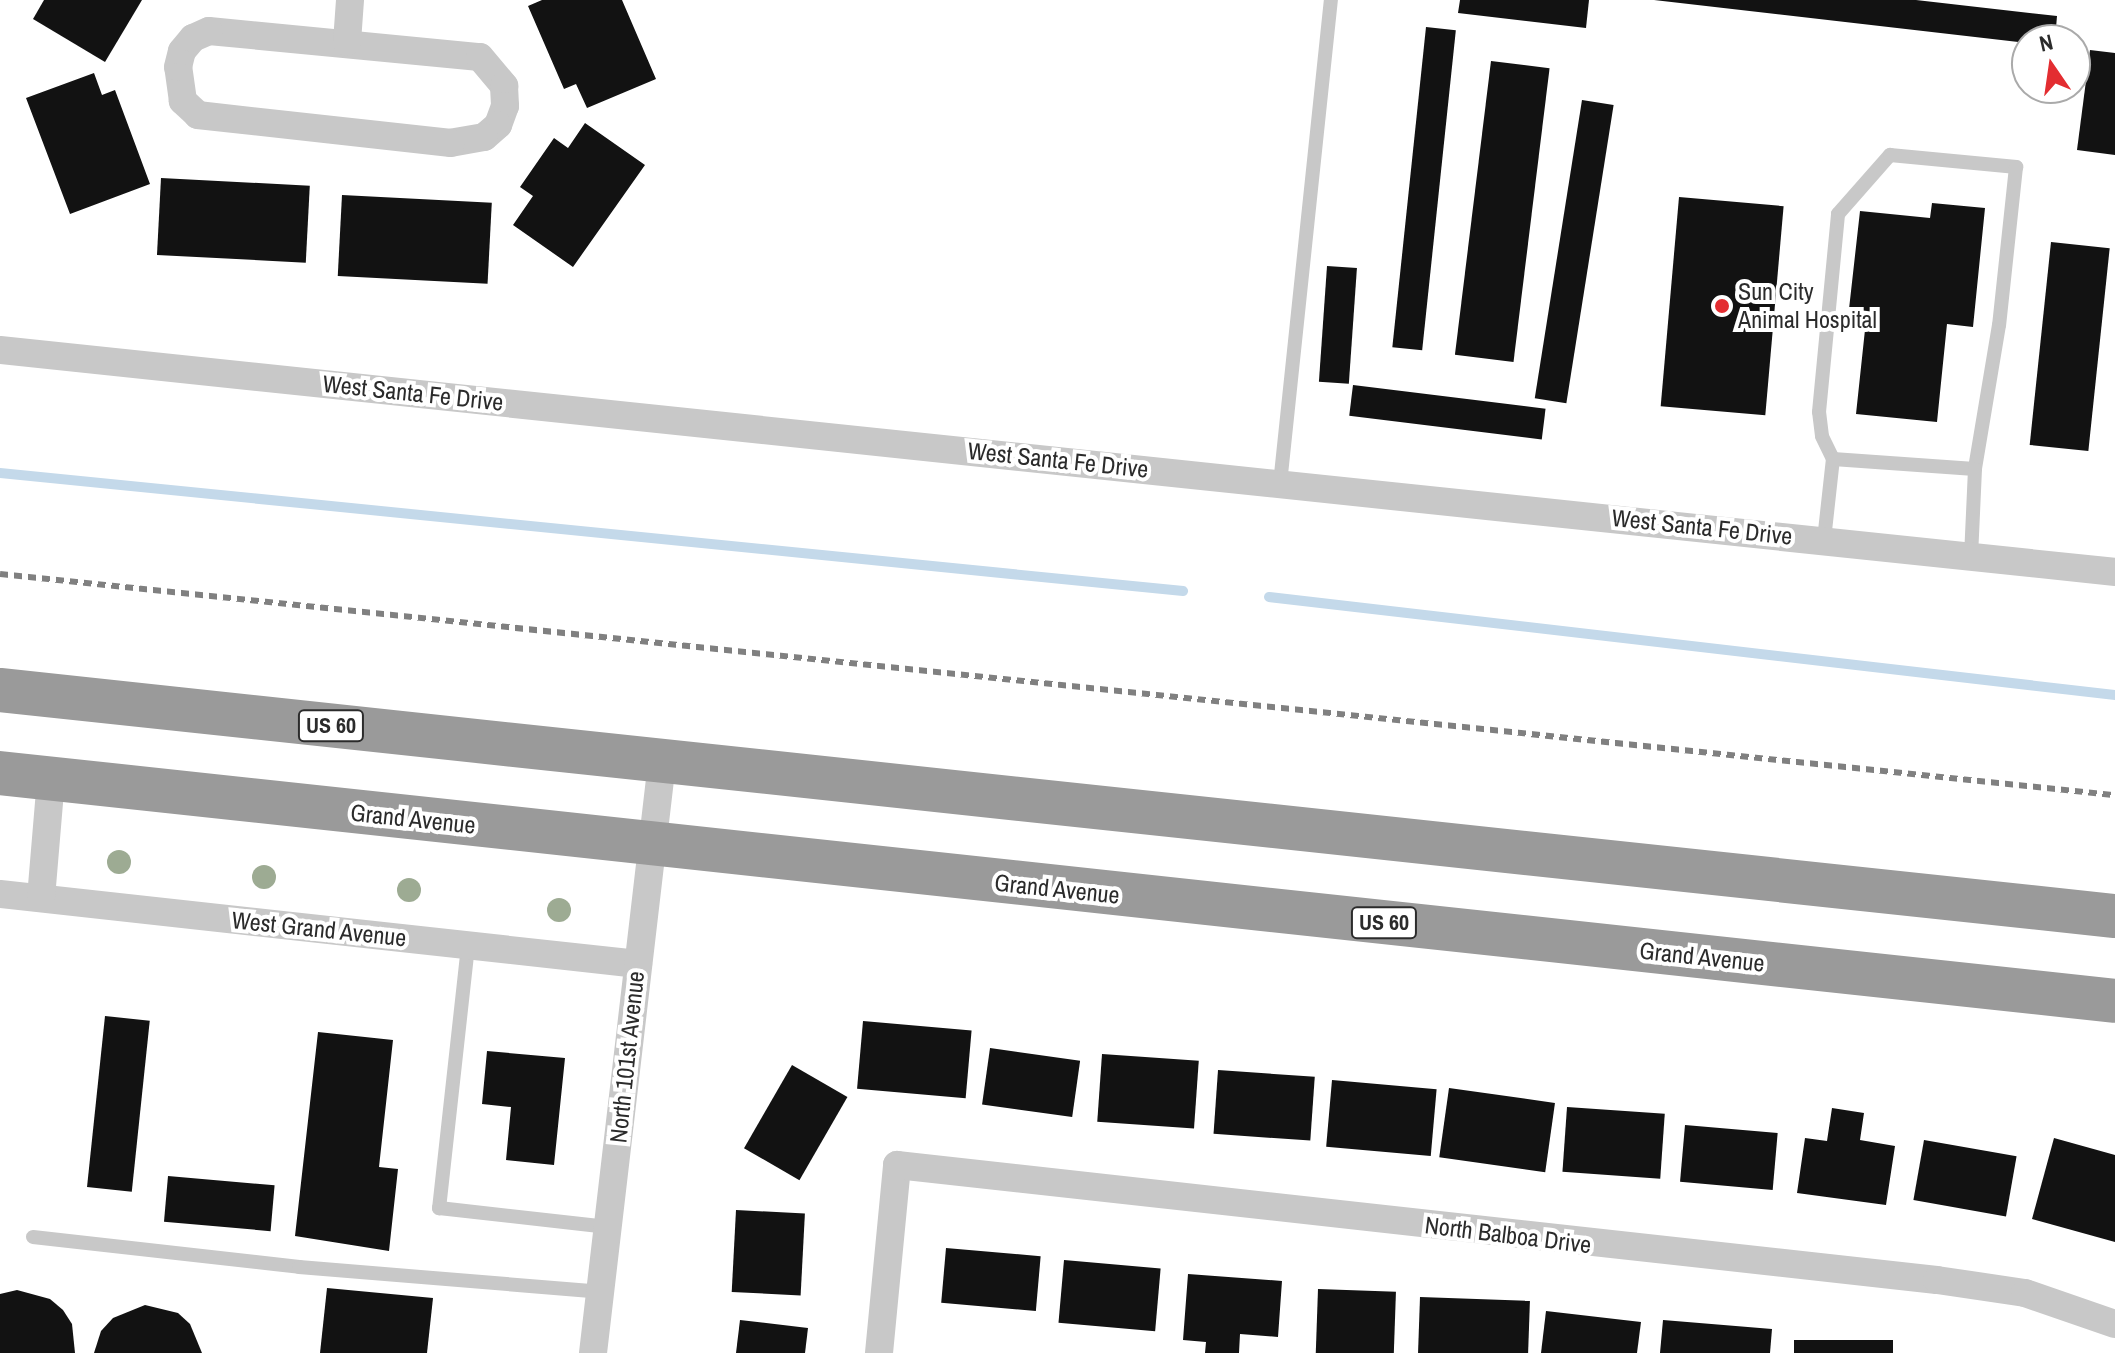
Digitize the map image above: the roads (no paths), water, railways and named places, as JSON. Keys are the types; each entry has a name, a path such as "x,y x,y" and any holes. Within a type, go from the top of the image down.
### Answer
{"highway":[{"name":"US 60","path":"0,690 2115,916"},
{"name":"Grand Avenue","path":"0,773 652,846 2115,1001"}],"street":[{"path":"347,42 350,0"},
{"path":"209,31 347,42 480,57 504,86 505,106 498,125 484,137 451,143 220,121 198,115 183,101 178,83 182,51 209,31"},
{"name":"West Santa Fe Drive","path":"0,350 2115,572"},
{"name":"North 101st Avenue","path":"593,1353 662,762"},
{"path":"41,898 51,779"},
{"name":"West Grand Avenue","path":"0,894 638,964"},
{"name":"North Balboa Drive","path":"879,1353 897,1165 1937,1280 2025,1293 2115,1324"}],"lane":[{"path":"1280,484 1331,0"},
{"path":"1824,540 1833,459 1822,436 1819,412 1838,214 1890,155 2016,167 1999,325 1975,469 1971,556"},
{"path":"1833,459 1975,469"},
{"path":"468,946 439,1208 608,1227"},
{"path":"33,1237 299,1267 600,1292"}],"waterway":[{"path":"0,473 1183,591"},
{"path":"1269,597 2115,695"}],"railway":[{"path":"0,574 2115,795"}],"place":[{"name":"Sun City Animal Hospital","path":"1722,306"}]}
